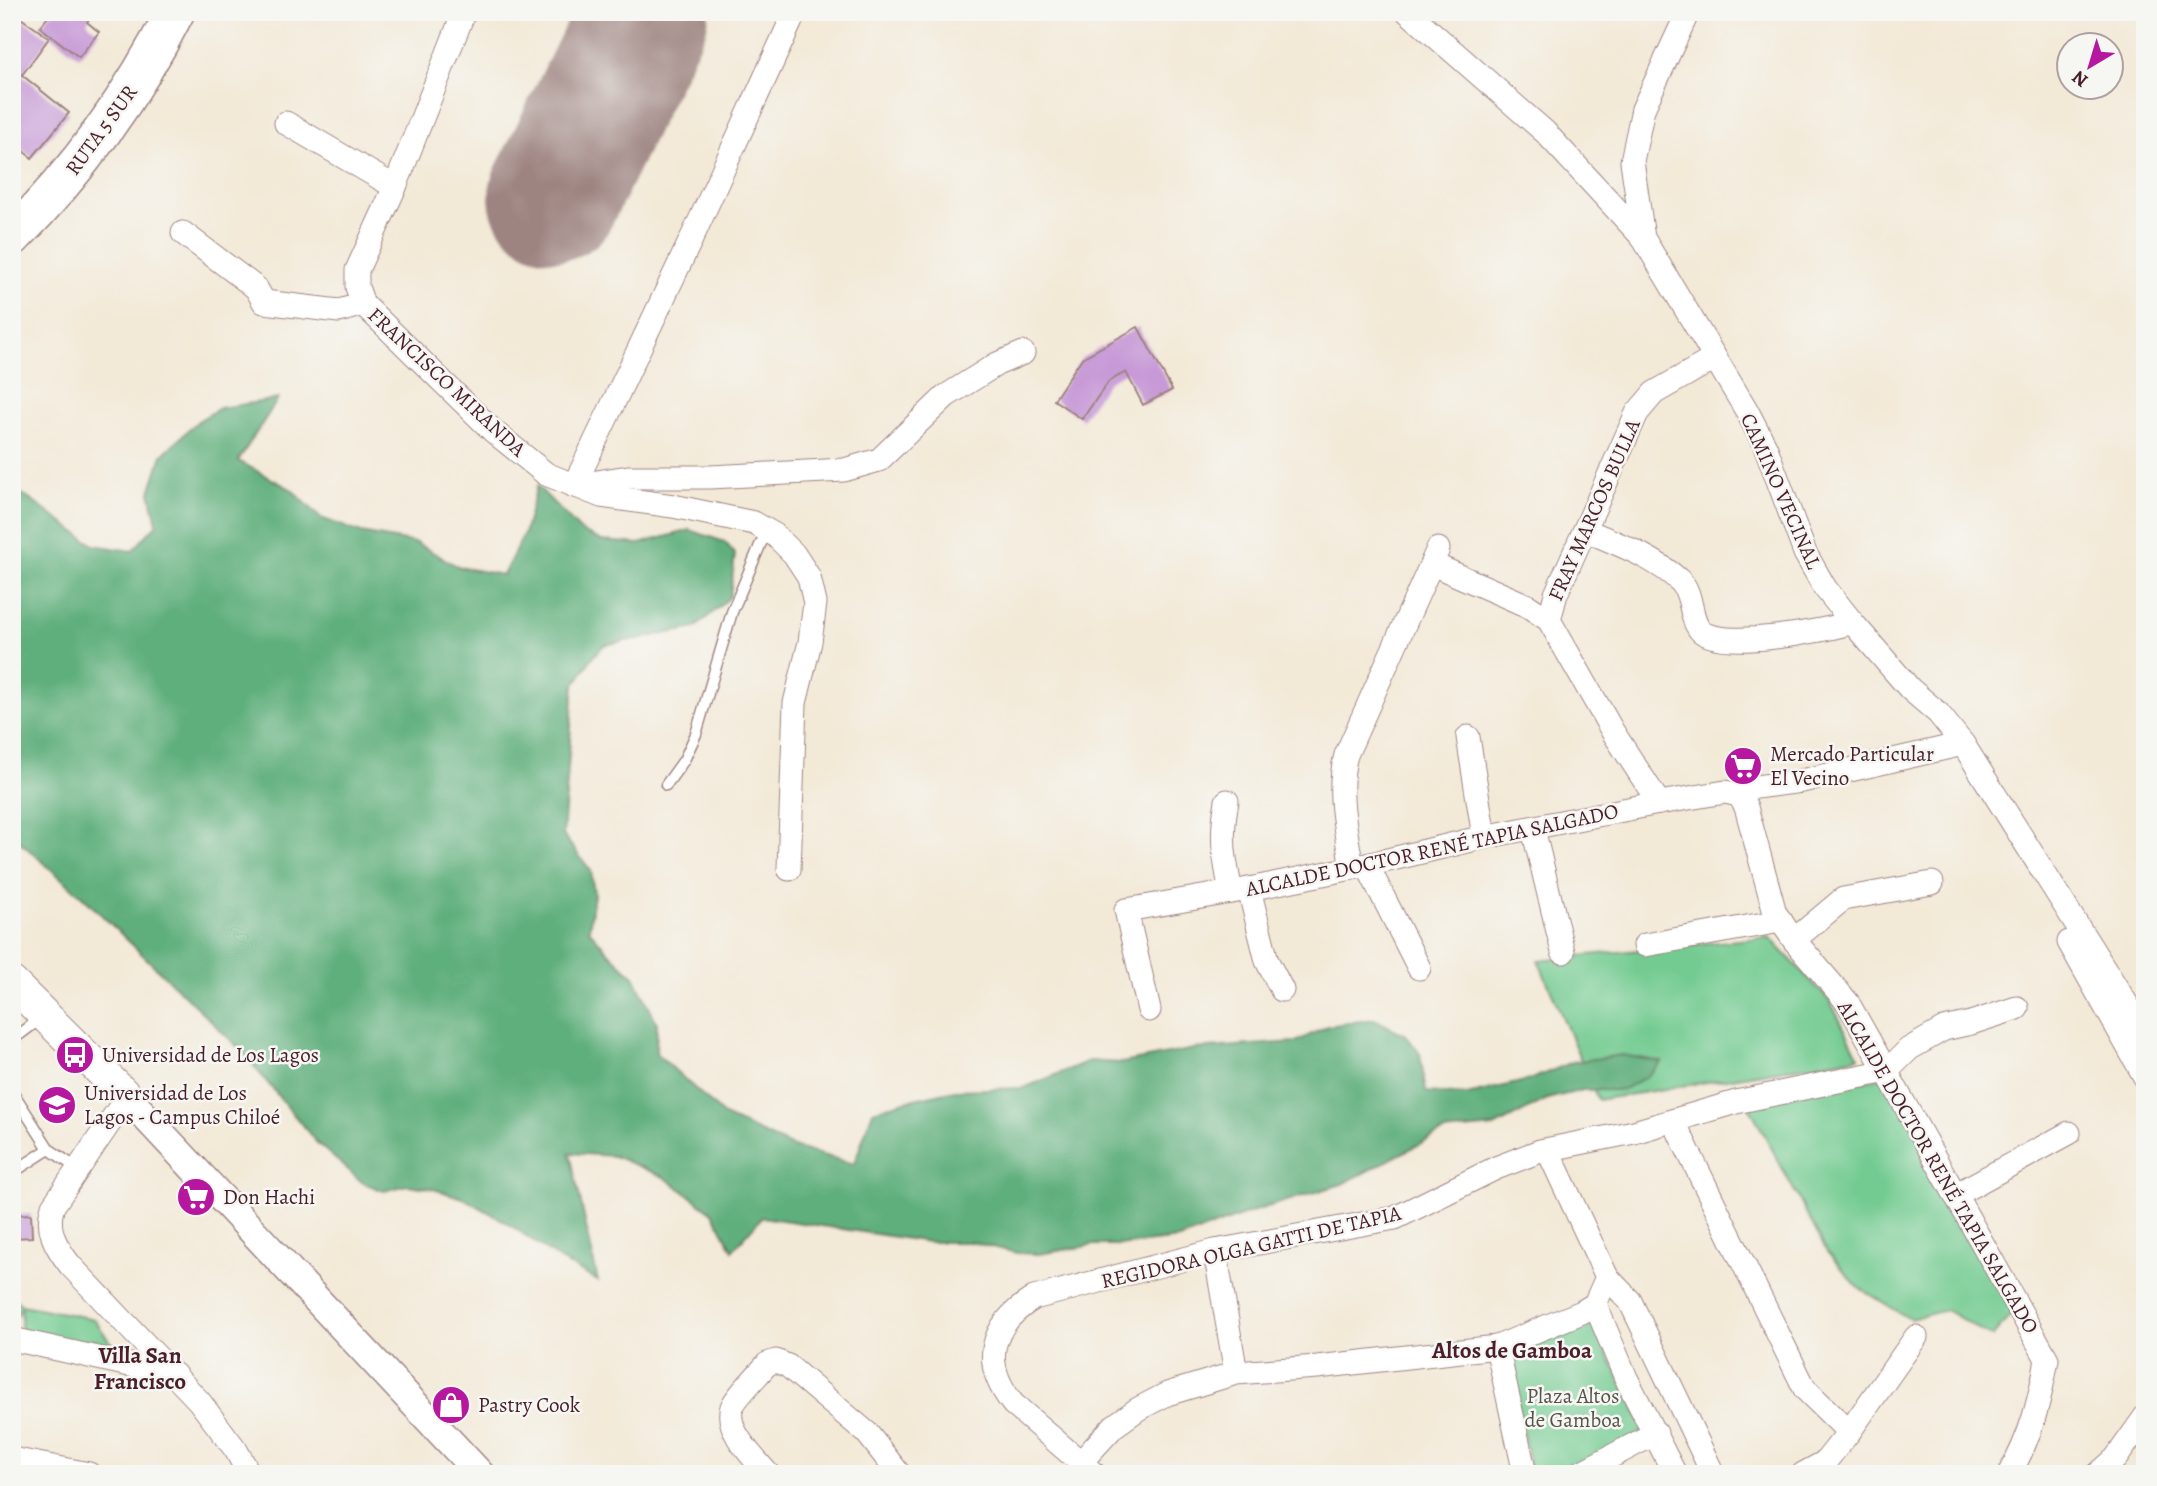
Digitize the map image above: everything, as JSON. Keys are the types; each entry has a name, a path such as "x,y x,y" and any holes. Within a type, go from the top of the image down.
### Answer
{"highway":[{"name":"RUTA 5 SUR","path":"12,237 59,187 115,113 175,12"}],"main road":[{"path":"25,1004 127,1097"}],"street":[{"name":"FRANCISCO MIRANDA","path":"464,12 395,187 357,270 357,287 363,304 494,431 546,474 601,496 673,506 754,523 769,531 794,554 809,578 815,603 810,642 795,703 789,869"},
{"path":"574,486 795,12"},
{"name":"CAMINO VECINAL","path":"1408,12 1545,132 1643,237 1766,448 1788,513 1805,553 1825,588 1910,689 1938,713 1963,744 2145,1033"},
{"path":"1643,237 1632,161 1643,109 1688,12"},
{"path":"286,123 395,187"},
{"path":"183,233 256,288 264,302 339,311 363,304"},
{"path":"574,486 628,477 711,477 844,470 879,460 946,396 997,364 1023,354"},
{"name":"FRAY MARCOS BULLA","path":"1549,620 1556,594 1637,413 1654,393 1715,358"},
{"path":"1586,530 1639,554 1684,584 1700,631 1710,637 1733,640 1784,635 1835,629 1852,622"},
{"path":"1419,968 1360,866 1341,793 1341,774 1346,755 1435,556 1549,620 1613,732 1659,803"},
{"path":"1468,737 1484,837"},
{"name":"ALCALDE DOCTOR RENÉ TAPIA SALGADO","path":"1738,795 1748,788 1802,781 1963,744"},
{"name":"ALCALDE DOCTOR RENÉ TAPIA SALGADO","path":"1149,1010 1126,910 1360,866 1484,837 1659,803 1725,792 1738,795 1746,807 1775,913 1794,940 1848,1003 2047,1359 2039,1405 2019,1458 2009,1474"},
{"path":"1227,801 1222,844 1267,961 1282,990"},
{"path":"2012,819 2033,876 2145,1077"},
{"path":"1533,828 1563,952"},
{"path":"1794,940 1843,899 1932,883"},
{"path":"1645,945 1781,921"},
{"path":"1886,1071 1909,1049 1944,1029 2017,1008"},
{"name":"REGIDORA OLGA GATTI DE TAPIA","path":"1087,1468 1013,1404 1002,1390 997,1375 995,1339 1000,1327 1021,1306 1034,1298 1214,1251 1395,1218 1496,1168 1539,1151 1674,1122 1736,1102 1886,1071"},
{"path":"249,1474 236,1450 199,1401 57,1249 52,1235 50,1213 53,1206 127,1097 480,1474"},
{"path":"1674,1122 1805,1389 1849,1432"},
{"path":"1955,1195 2069,1133"},
{"path":"1553,1149 1551,1157 1607,1277 1630,1301 1713,1474"},
{"path":"1214,1251 1236,1373"},
{"path":"1087,1468 1114,1426 1138,1409 1167,1394 1236,1373 1497,1347 1595,1304 1607,1277"},
{"path":"1595,1304 1626,1378 1675,1474"},
{"path":"1803,1474 1825,1462 1916,1336"},
{"path":"12,1339 175,1375"},
{"path":"1497,1347 1525,1474"},
{"path":"768,1474 742,1444 731,1420 732,1406 767,1364 776,1361 788,1366 867,1433 898,1474"},
{"path":"2098,1474 2116,1458 2145,1417"},
{"path":"1578,1474 1656,1433"},
{"path":"12,1459 89,1474"}],"lane":[{"path":"666,785 684,760 696,734 732,612 761,543 769,531"},
{"path":"12,1040 25,1004"},
{"path":"12,1091 49,1149 78,1169"},
{"path":"12,1173 49,1149"}],"green space":[{"path":"278,399 238,461 291,489 321,518 361,533 416,543 459,567 503,575 524,534 537,486 582,532 602,541 639,544 690,530 725,542 735,554 730,597 695,628 604,645 591,659 574,686 563,835 591,871 594,894 589,930 634,976 657,1023 656,1053 726,1117 793,1147 854,1164 873,1111 901,1102 955,1090 1024,1088 1089,1061 1122,1063 1194,1049 1296,1042 1328,1026 1374,1019 1406,1035 1420,1054 1426,1092 1467,1095 1529,1080 1573,1062 1622,1055 1662,1062 1646,1077 1622,1090 1583,1090 1547,1099 1494,1127 1443,1132 1342,1184 1257,1210 1179,1239 1126,1245 1093,1245 1039,1254 1017,1253 971,1242 929,1242 762,1217 733,1250 713,1213 664,1177 614,1156 570,1153 598,1281 463,1198 430,1188 407,1185 384,1191 363,1183 317,1143 240,1049 85,899 12,835 12,487 94,545 132,551 157,524 150,492 162,455 198,421 220,408"},
{"path":"1769,937 1830,1001 1859,1057 1598,1100 1538,960"},
{"path":"1884,1077 2015,1310 1992,1337 1946,1310 1910,1319 1858,1287 1827,1252 1748,1104"},
{"path":"12,1297 22,1305 94,1319 120,1356 20,1335 22,1307 12,1323"},
{"name":"Plaza Altos de Gamboa","path":"1590,1318 1645,1431 1570,1472 1531,1474 1507,1353"}],"building":[{"path":"52,12 93,12 87,22 99,32 79,57 40,27"},
{"path":"18,16 49,38 22,75 69,113 32,158 12,142 12,24"},
{"path":"1138,327 1172,390 1143,405 1126,372 1109,381 1082,419 1054,400 1082,358"},
{"path":"31,1214 32,1237 12,1238 12,1215"}],"runway":[{"path":"554,196 644,12"}],"place":[{"name":"Mercado Particular El Vecino","path":"1743,766"},
{"name":"Universidad de Los Lagos","path":"75,1055"},
{"name":"Universidad de Los Lagos - Campus Chiloé","path":"57,1105"},
{"name":"Don Hachi","path":"196,1197"},
{"name":"Pastry Cook","path":"451,1405"}],"district":[{"name":"Altos de Gamboa","path":"1512,1350"},
{"name":"Villa San Francisco","path":"140,1368"}]}
